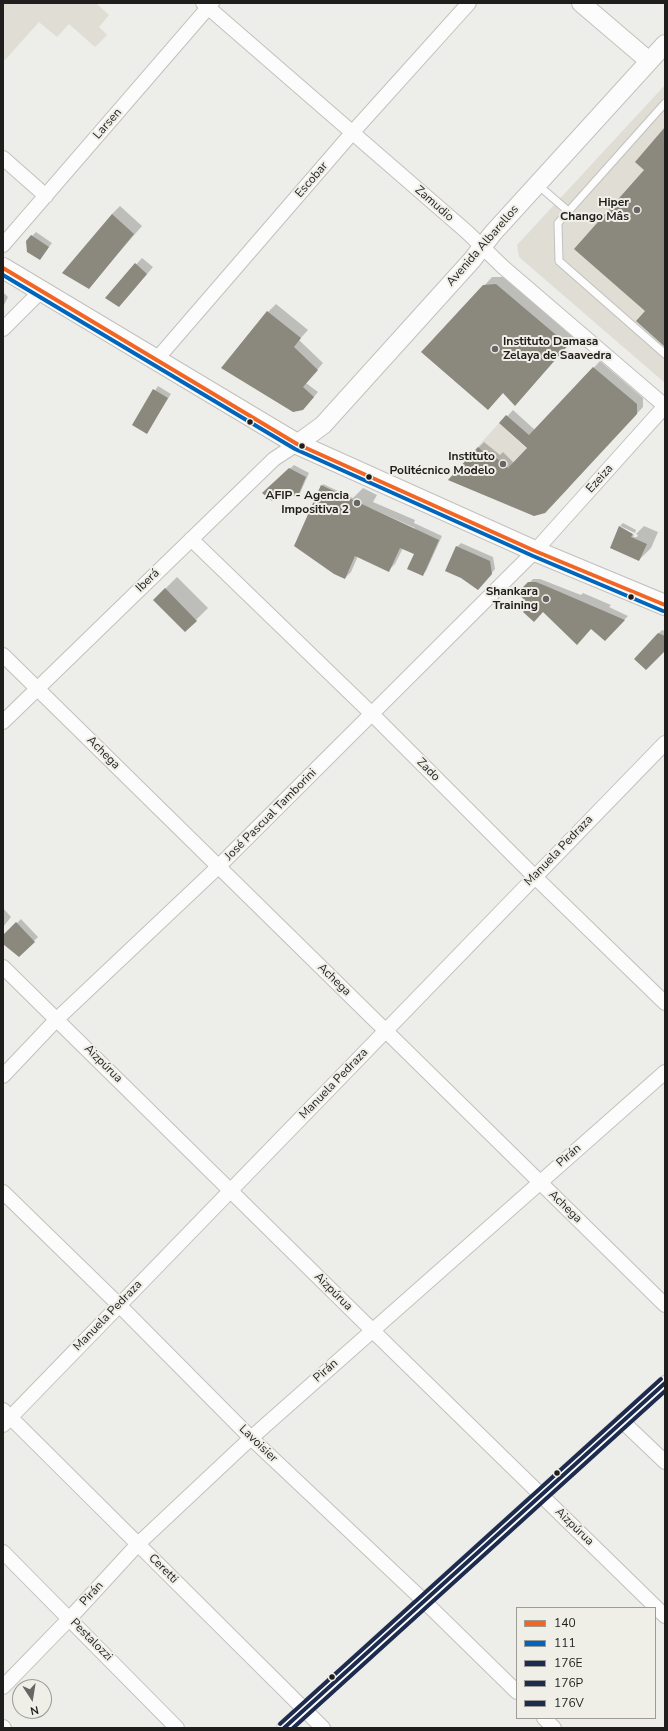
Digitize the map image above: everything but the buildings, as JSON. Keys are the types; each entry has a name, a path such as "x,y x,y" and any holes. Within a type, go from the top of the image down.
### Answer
{"main road":[{"path":"3,268 296,444 535,551 665,606"}],"street":[{"name":"Escobar","path":"156,360 352,133 469,3"},
{"path":"581,3 649,61"},
{"name":"Zamudio","path":"208,4 352,133 482,246 503,267 665,406"},
{"name":"Larsen","path":"3,245 208,4"},
{"name":"Avenida Albarellos","path":"296,444 323,425 482,246 665,44"},
{"path":"3,158 46,196"},
{"path":"3,329 42,291"},
{"name":"Ezeiza","path":"535,551 665,406"},
{"name":"Iberá","path":"3,722 274,459 296,444"},
{"name":"Zado","path":"191,539 372,714 534,876 665,1003"},
{"name":"José Pascual Tamborini","path":"3,1076 57,1019 218,867 535,551"},
{"name":"Achega","path":"3,655 665,1305"},
{"name":"Manuela Pedraza","path":"5,1418 119,1305 534,876 665,743"},
{"name":"Aizpúrua","path":"3,967 656,1607"},
{"name":"Pirán","path":"3,1687 70,1618 138,1544 251,1438 665,1072"},
{"name":"Lavoisier","path":"3,1192 119,1305 251,1438 424,1601 516,1691"},
{"path":"284,1728 665,1383"},
{"name":"Ceretti","path":"5,1418 138,1544 323,1728"},
{"path":"622,1421 665,1462"},
{"name":"Pestalozzi","path":"3,1552 70,1618 177,1728"},
{"name":"Aizpúrua","path":"656,1607 665,1616"},
{"path":"545,1719 554,1728"}],"lane":[{"path":"665,103 558,223 559,261 665,354"},
{"path":"538,184 568,211"}],"shaded area":[{"path":"3,3 96,3 109,15 99,27 107,35 95,47 69,24 57,37 39,22 5,60 3,59"},
{"path":"665,85 665,383 519,257 517,245"},
{"name":"Instituto Politécnico Modelo","path":"499,423 569,488 545,513 534,516 448,480"}],"transit line":[{"name":"140","path":"3,268 297,444 535,551 665,605"},
{"name":"111","path":"3,275 295,449 533,556 663,611"},
{"name":"176V","path":"280,1724 661,1379"},
{"name":"176E","path":"284,1728 665,1383"},
{"name":"176P","path":"293,1728 665,1391"}],"place":[{"name":"Hiper Chango Mâs","path":"637,210"},
{"name":"Instituto Damasa Zelaya de Saavedra","path":"495,349"},
{"name":"Instituto Politécnico Modelo","path":"503,464"},
{"name":"AFIP - Agencia Impositiva 2","path":"357,503"},
{"name":"Shankara Training","path":"546,599"}]}
